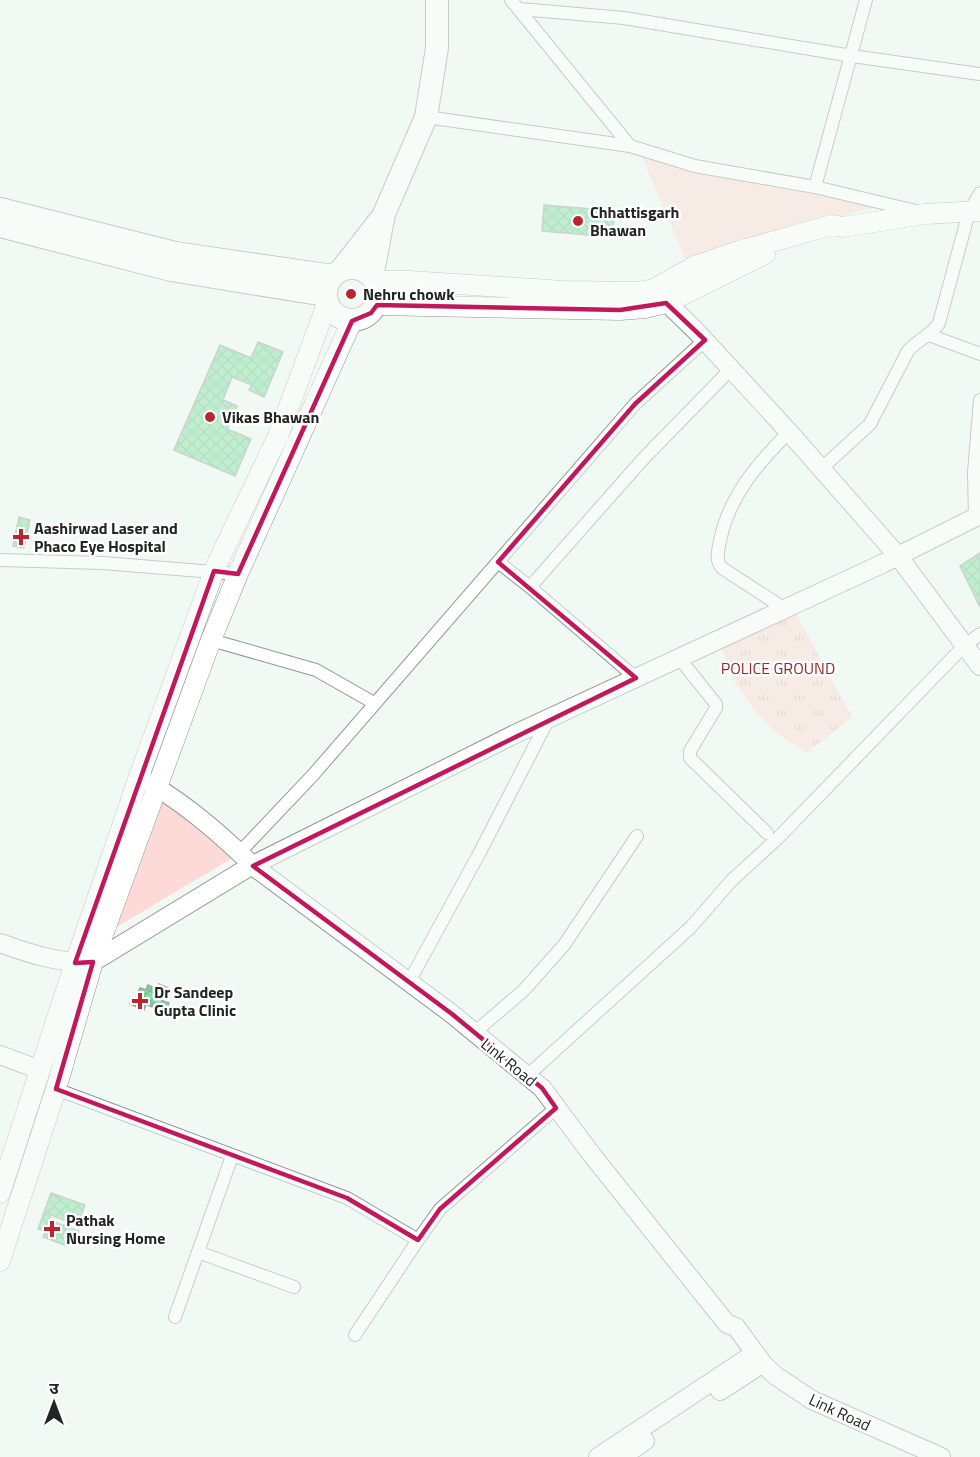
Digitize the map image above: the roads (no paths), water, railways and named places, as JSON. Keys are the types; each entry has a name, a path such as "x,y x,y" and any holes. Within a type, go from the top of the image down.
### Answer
{"highway":[{"path":"0,226 171,270 332,286 351,268 362,270 373,279 379,292 377,305 362,319 352,321 341,319 333,313 332,286 384,214 426,117 436,48 437,0"},
{"path":"0,209 175,253 332,286"},
{"path":"373,279 384,214"}],"main road":[{"path":"377,305 620,310 645,308 660,296 758,256 838,231 843,226 925,214 974,211"},
{"path":"373,279 660,296"},
{"path":"0,1192 40,1070 84,963 146,787 214,571 278,436 332,286"},
{"path":"146,787 238,574 352,321"},
{"path":"0,1261 56,1089 84,963"}],"street":[{"path":"815,187 866,0"},
{"path":"515,4 630,146"},
{"path":"515,4 624,18 852,56 980,74"},
{"path":"426,117 630,146 695,166 815,187 925,214"},
{"path":"822,468 870,424 908,351 913,345 930,335 942,315 980,193"},
{"path":"660,296 705,340 822,468 898,556 980,666"},
{"path":"930,335 980,354"},
{"path":"240,852 314,775 635,404 705,340"},
{"path":"530,587 644,458 731,369"},
{"path":"0,944 34,955 84,963 253,866 549,718 977,517 974,472 980,400"},
{"path":"785,609 722,567 717,557 726,518 743,485 763,459 789,432"},
{"path":"0,560 104,563 238,574"},
{"path":"498,562 636,678"},
{"path":"527,1076 691,927 732,881 778,838 964,646 980,634"},
{"path":"211,640 316,670 374,703"},
{"path":"679,658 716,704 716,708 690,751 690,758 767,833"},
{"path":"409,982 480,852 549,718"},
{"name":"Link Road","path":"146,787 235,846 253,866 409,982 542,1088 727,1324 736,1327 764,1365 776,1376 812,1400 940,1457"},
{"path":"474,1033 524,990 564,945 637,836"},
{"path":"0,1055 40,1070"},
{"path":"56,1089 347,1198 418,1240"},
{"path":"355,1335 440,1209 556,1108"},
{"path":"175,1317 232,1156"},
{"path":"198,1252 294,1287"},
{"name":"Link Road","path":"727,1324 726,1332 750,1364 780,1393 810,1413 911,1457"},
{"path":"598,1457 750,1364"},
{"path":"621,1457 750,1364"}],"place":[{"name":"Chhattisgarh Bhawan","path":"578,221"},
{"name":"Nehru chowk","path":"351,294"},
{"name":"Vikas Bhawan","path":"210,417"},
{"name":"Aashirwad Laser and Phaco Eye Hospital","path":"21,537"},
{"name":"Dr Sandeep Gupta Clinic","path":"140,1001"},
{"name":"Pathak Nursing Home","path":"52,1229"}],"park label":[{"name":"POLICE GROUND","path":"778,668"}]}
